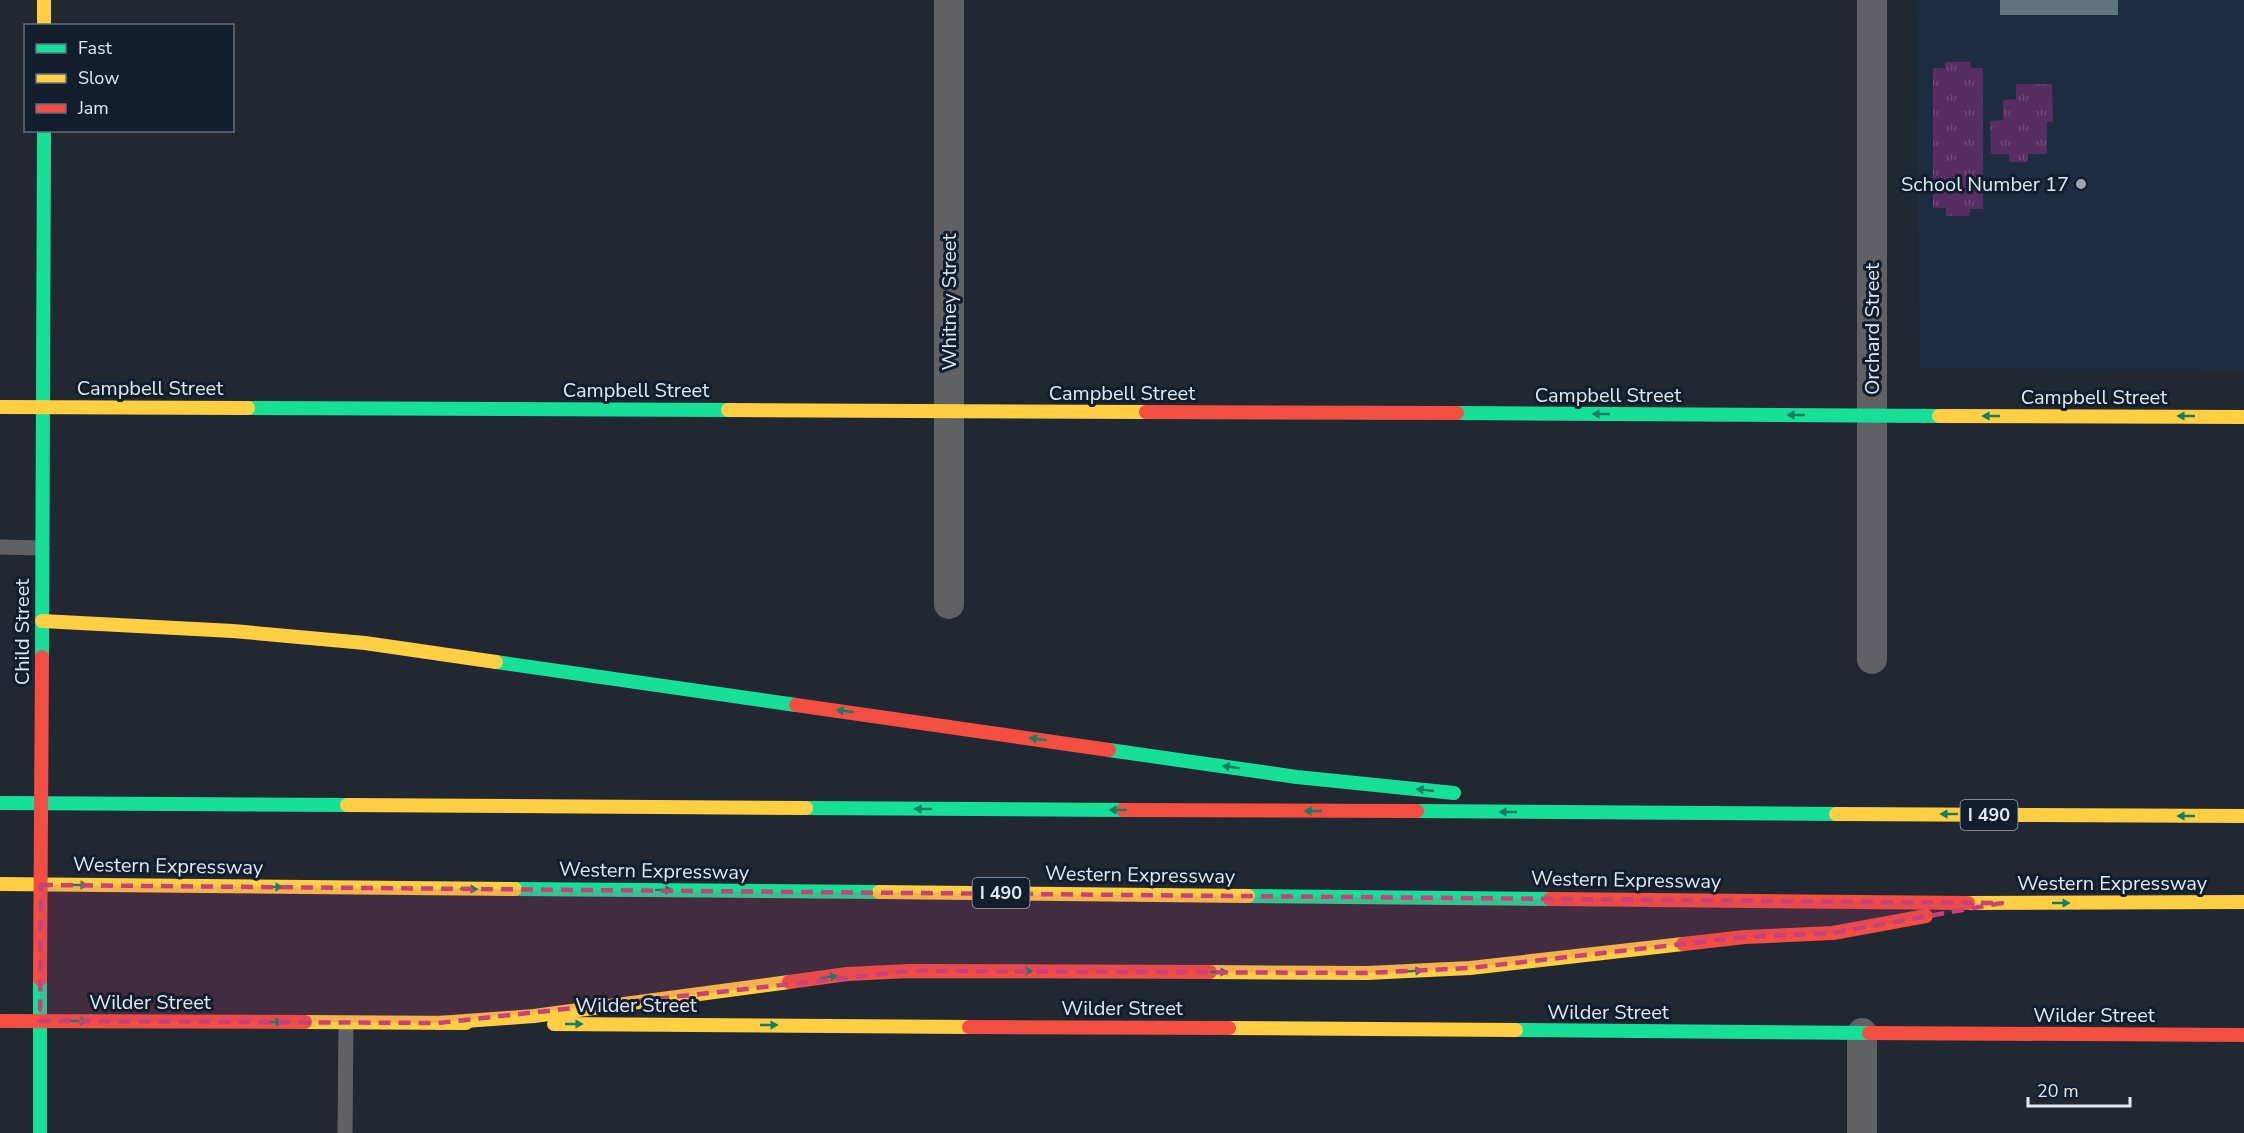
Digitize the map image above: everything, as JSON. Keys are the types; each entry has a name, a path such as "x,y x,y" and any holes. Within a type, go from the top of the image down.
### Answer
{"main road":[{"path":"44,0 44,24"},
{"name":"Child Street","path":"40,1133 44,132"},
{"name":"Campbell Street","path":"0,407 2244,417"},
{"path":"42,621 233,631 365,643 1297,777 1466,794"},
{"path":"1507,798 1734,813"},
{"name":"I 490","path":"0,803 2244,816"},
{"name":"Western Expressway","path":"0,884 2002,903 2244,902"},
{"path":"438,1023 534,1016 847,974 909,971 1367,973 1470,968 1745,937 1833,933 2002,903"},
{"name":"Wilder Street","path":"0,1021 2244,1035"}],"street":[{"name":"Whitney Street","path":"949,0 949,604"},
{"name":"Orchard Street","path":"1872,0 1872,659"},
{"path":"1862,1033 1862,1133"}],"lane":[{"path":"0,547 42,548"},
{"path":"345,1133 346,1023"}],"highlighted area":[{"path":"41,885 2002,903 1833,933 1745,937 1470,968 1367,973 909,971 438,1023 40,1021"}],"shaded area":[{"name":"School Number 17","path":"1917,0 2244,0 2244,370 1919,368"}],"green space":[{"path":"1945,62 1970,62 1971,68 1983,68 1983,209 1970,209 1969,216 1946,216 1946,208 1933,208 1933,68 1945,68"},
{"path":"2016,84 2052,84 2053,122 2047,122 2047,154 2028,154 2027,162 2009,162 2009,154 1991,154 1990,121 2003,120 2003,100 2016,99"}],"building":[{"path":"2000,0 2118,0 2118,15 2000,15"}],"traffic: fast":[{"path":"42,657 44,132"},
{"path":"248,408 728,410"},
{"path":"1457,413 1939,416"},
{"path":"496,662 796,705"},
{"path":"1109,750 1297,777 1454,793"},
{"path":"0,803 347,805"},
{"path":"806,808 1123,810"},
{"path":"1417,811 1836,814"},
{"path":"515,889 879,892"},
{"path":"1248,896 1550,899"},
{"path":"40,979 40,1133"},
{"path":"1516,1030 1869,1033"}],"traffic: slow":[{"path":"44,0 44,24"},
{"path":"0,407 248,408"},
{"path":"728,410 1146,412"},
{"path":"1939,416 2244,417"},
{"path":"42,621 233,631 365,643 496,662"},
{"path":"347,805 806,808"},
{"path":"1836,814 2244,816"},
{"path":"0,884 515,889"},
{"path":"879,892 1248,896"},
{"path":"1968,903 2244,902"},
{"path":"1210,972 1367,973 1470,968 1683,944"},
{"path":"438,1023 534,1016 789,982"},
{"path":"305,1022 466,1023"},
{"path":"554,1024 969,1027"},
{"path":"1229,1028 1516,1030"}],"traffic: jam":[{"path":"1146,412 1457,413"},
{"path":"40,979 42,657"},
{"path":"796,705 1109,750"},
{"path":"1123,810 1417,811"},
{"path":"1550,899 1968,903"},
{"path":"1683,944 1745,937 1833,933 1926,916"},
{"path":"789,982 847,974 909,971 1210,972"},
{"path":"0,1021 305,1022"},
{"path":"969,1027 1229,1028"},
{"path":"1869,1033 2244,1035"}],"place":[{"name":"School Number 17","path":"2081,184"}]}
